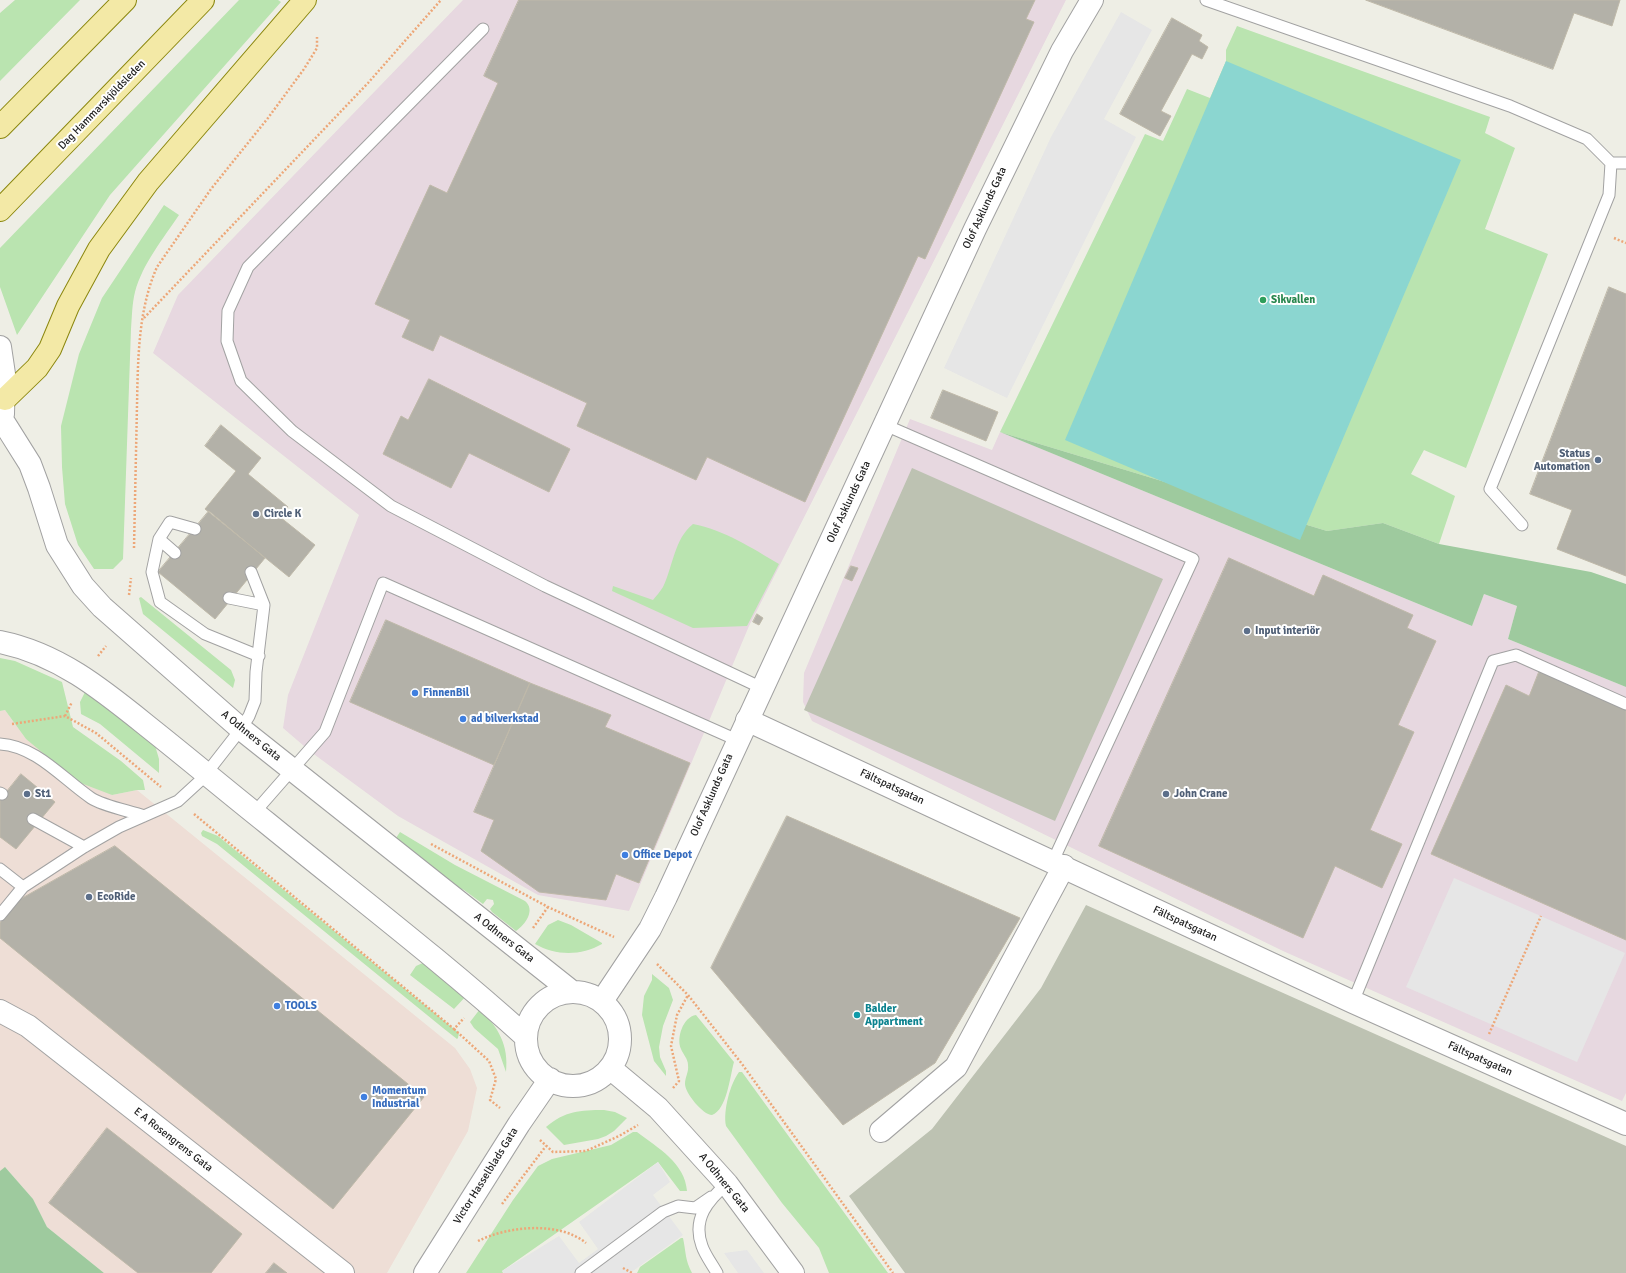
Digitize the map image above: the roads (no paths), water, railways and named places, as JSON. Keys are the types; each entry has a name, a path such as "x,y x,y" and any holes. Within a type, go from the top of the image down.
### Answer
{"main road":[{"path":"0,127 125,0"},
{"name":"Dag Hammarskjöldsleden","path":"0,210 203,0"},
{"path":"4,399 37,368 50,349 68,306 100,249 148,182 305,0"}],"street":[{"name":"Olof Asklunds Gata","path":"602,1001 650,929 666,897 737,740 1024,125 1062,51 1092,0"},
{"path":"0,347 4,374 4,399 1,429"},
{"name":"A Odhners Gata","path":"1,429 30,464 57,545 83,586 102,607 241,729 572,992"},
{"path":"0,642 39,653 63,665 99,687 482,997 526,1037"},
{"name":"Fältspatsgatan","path":"747,720 1353,1002 1626,1124"},
{"path":"880,1131 956,1067 1058,864"},
{"name":"A Odhners Gata","path":"582,992 602,1001 611,1010 617,1020 620,1033 618,1052 610,1068 602,1076 582,1085 560,1084 539,1072 527,1049 526,1037 529,1023 535,1011 545,1001 558,994 582,992"},
{"name":"E A Rosengrens Gata","path":"0,1011 28,1026 344,1273"},
{"name":"A Odhners Gata","path":"610,1068 658,1108 719,1191 793,1273"},
{"name":"Victor Hasselblads Gata","path":"425,1273 519,1124 550,1079"}],"lane":[{"path":"1206,0 1510,106 1587,139 1611,163 1626,163"},
{"path":"483,29 248,267 228,311 227,341 241,381 292,431 391,506 545,586 762,688"},
{"path":"1522,525 1490,489 1610,195 1611,163"},
{"path":"884,425 1192,559 1058,864"},
{"path":"195,529 170,522 158,539 152,572 160,602 205,634 259,656"},
{"path":"158,539 175,553"},
{"path":"0,915 23,887 84,847 119,827 178,801 207,773 241,729 250,716 255,701 256,672 264,605 251,572"},
{"path":"254,813 325,732 383,584 737,740"},
{"path":"230,598 264,605"},
{"path":"1353,1002 1493,661 1516,655 1626,704"},
{"path":"0,744 10,745 36,756 93,799 144,816"},
{"path":"32,819 84,847"},
{"path":"0,869 23,887"},
{"path":"581,1273 663,1212 678,1206 694,1208 719,1191"},
{"path":"717,1273 701,1245 699,1219 719,1191"}],"place":[{"name":"Sikvallen","path":"1263,300"},
{"name":"Status Automation","path":"1598,460"},
{"name":"Circle K","path":"256,514"},
{"name":"Input interiör","path":"1247,631"},
{"name":"FinnenBil","path":"415,693"},
{"name":"ad bilverkstad","path":"463,719"},
{"name":"St1","path":"27,794"},
{"name":"John Crane","path":"1166,794"},
{"name":"Office Depot","path":"625,855"},
{"name":"EcoRide","path":"89,897"},
{"name":"TOOLS","path":"277,1006"},
{"name":"Balder Appartment","path":"857,1015"},
{"name":"Momentum Industrial","path":"364,1097"}]}
